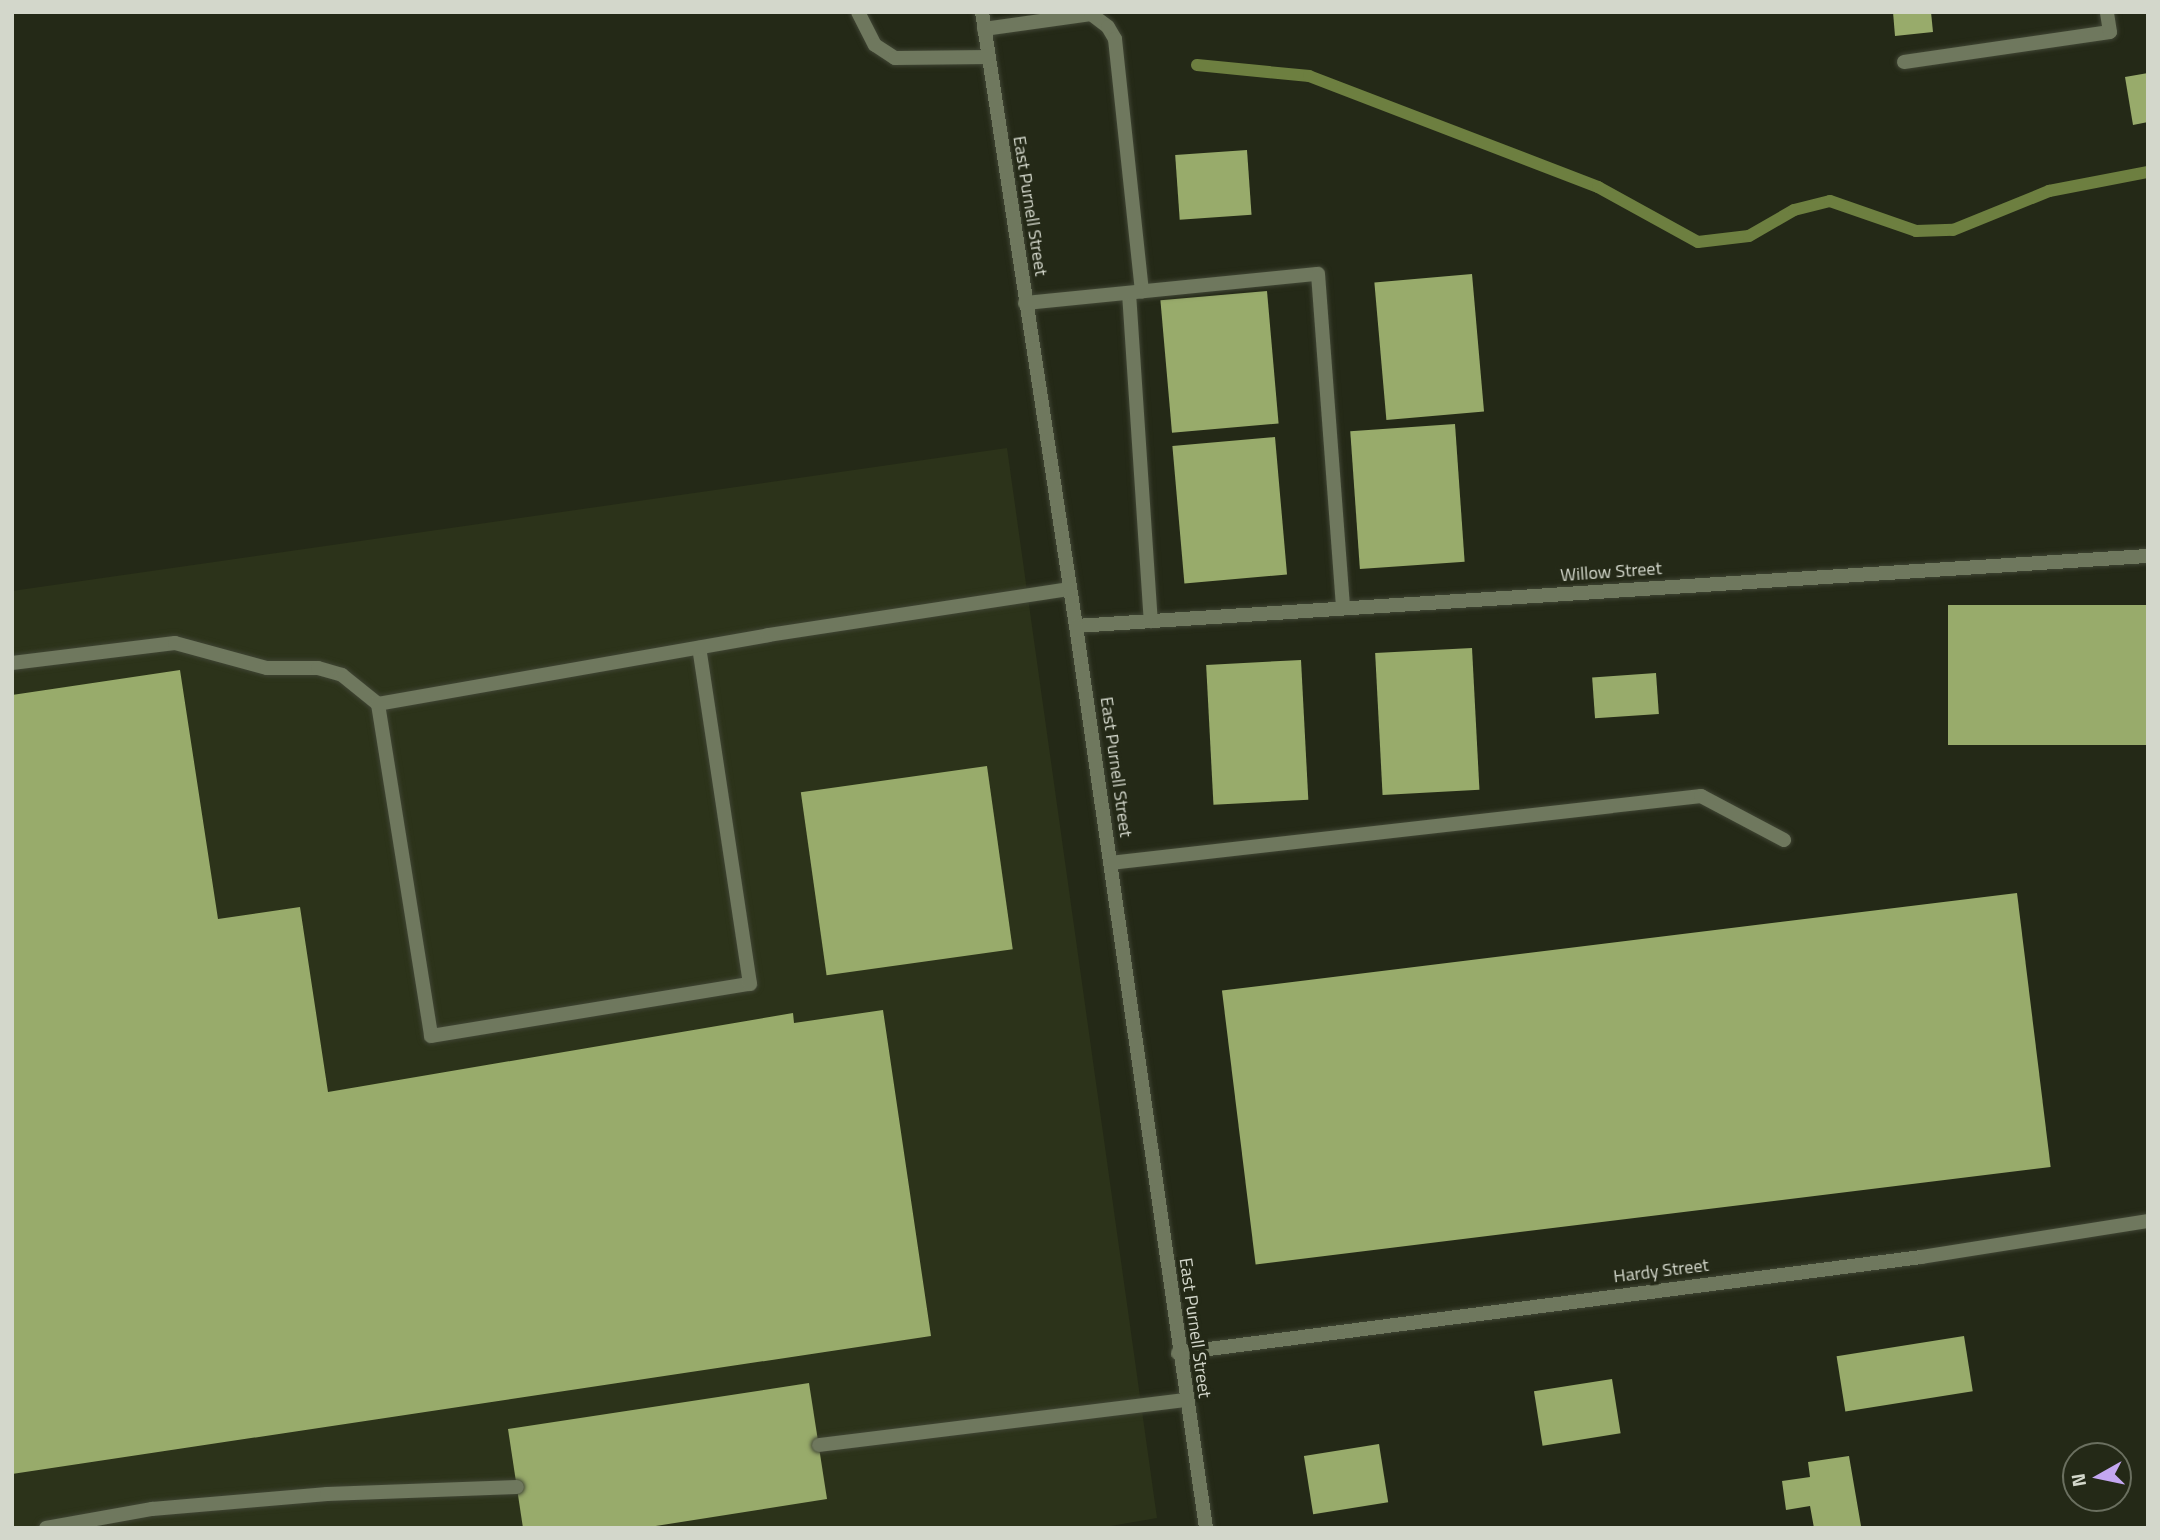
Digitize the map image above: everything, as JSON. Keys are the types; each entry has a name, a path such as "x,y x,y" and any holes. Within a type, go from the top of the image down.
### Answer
{"street":[{"path":"858,12 875,45 895,58 989,57"},
{"name":"East Purnell Street","path":"982,12 1076,626 1178,1353 1206,1528"},
{"path":"1904,62 2110,32 2107,12"},
{"path":"984,29 1091,14 1108,27 1115,39 1135,292 1151,621"},
{"path":"1025,303 1318,274 1343,608"},
{"name":"Willow Street","path":"1076,626 2148,556"},
{"path":"378,704 699,648 1070,589"},
{"path":"12,663 176,643 267,668 318,668 342,675 378,704 431,1036 750,984 699,648"},
{"path":"1110,863 1701,796 1784,840"},
{"name":"Hardy Street","path":"1178,1353 1921,1257 2148,1221"},
{"path":"819,1445 1186,1400"},
{"path":"46,1528 179,1507 327,1494 517,1487"}],"shaded area":[{"path":"1007,448 1157,1518 1099,1528 12,1528 12,591"}],"building":[{"path":"1893,12 1931,12 1933,32 1895,36"},
{"path":"2148,73 2148,122 2133,125 2125,77"},
{"path":"1247,150 1252,215 1180,220 1175,155"},
{"path":"1472,274 1484,411 1386,420 1374,283"},
{"path":"1267,291 1279,423 1172,433 1160,300"},
{"path":"1455,424 1465,562 1360,569 1350,431"},
{"path":"1275,437 1287,574 1184,583 1172,446"},
{"path":"1948,605 2148,605 2148,745 1948,745"},
{"path":"1472,648 1479,790 1383,795 1375,653"},
{"path":"1301,660 1308,800 1213,805 1206,665"},
{"path":"180,670 218,919 300,907 328,1092 793,1013 794,1023 883,1010 931,1336 12,1474 12,695"},
{"path":"1656,673 1659,714 1595,718 1592,677"},
{"path":"987,766 1013,949 827,975 801,792"},
{"path":"2017,893 2051,1167 1256,1265 1222,991"},
{"path":"1964,1336 1973,1391 1845,1411 1837,1356"},
{"path":"1612,1379 1621,1433 1543,1446 1534,1391"},
{"path":"809,1383 827,1499 643,1528 523,1528 508,1429"},
{"path":"1379,1444 1388,1502 1313,1514 1304,1456"},
{"path":"1849,1456 1861,1526 1814,1528 1810,1506 1786,1510 1782,1481 1810,1477 1808,1462"}],"waterway":[{"path":"1197,65 1309,76 1598,187 1698,242 1749,236 1794,210 1830,201 1916,231 1953,230 2049,191 2148,172"}]}
